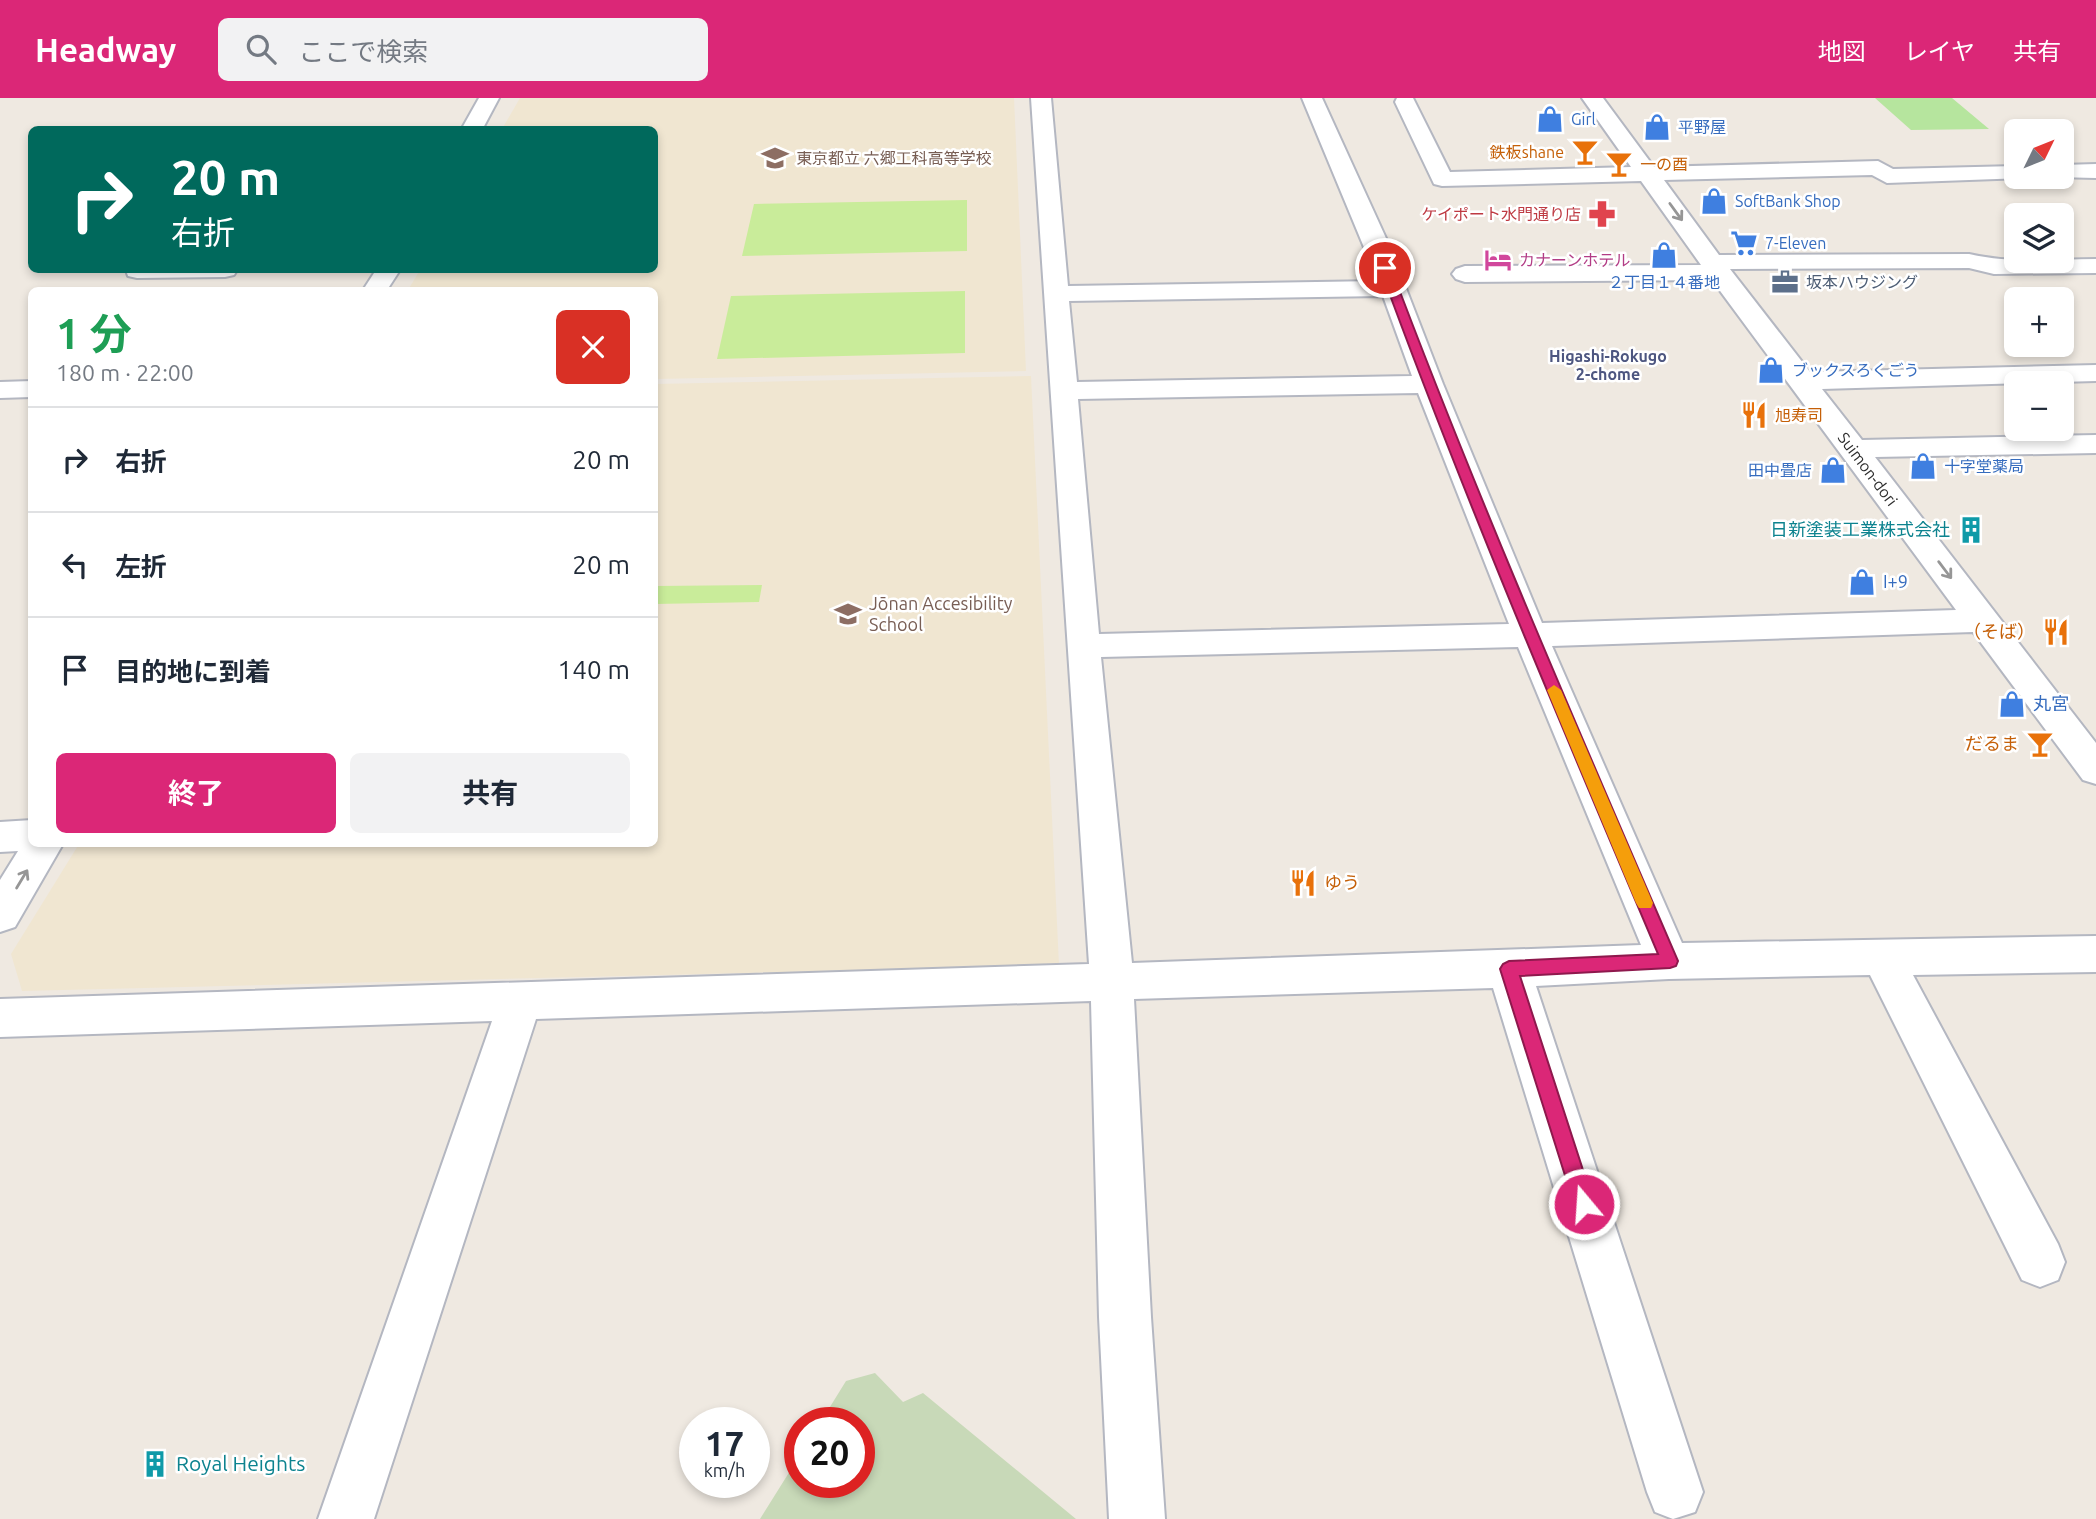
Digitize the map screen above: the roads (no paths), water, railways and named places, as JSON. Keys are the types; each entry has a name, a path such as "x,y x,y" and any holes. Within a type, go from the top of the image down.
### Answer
{"street":[{"path":"473,126 489,98"},
{"path":"1041,98 1083,646 1112,980 1125,1317 1137,1519"},
{"name":"Suimon-dori","path":"1592,98 1715,267 2096,771"},
{"path":"1314,100 1378,247 1429,384 1530,634 1670,961"},
{"path":"1405,103 1442,180 1878,168 1887,176 2004,173"},
{"path":"2074,172 2096,171"},
{"path":"1465,274 1969,261 1994,267 2096,266"},
{"path":"1056,294 1393,288"},
{"path":"1801,381 2096,373"},
{"path":"1063,391 1429,384"},
{"path":"0,390 28,389"},
{"path":"1852,449 2096,444"},
{"path":"1083,646 1983,620"},
{"path":"0,837 28,835"},
{"path":"0,915 41,847"},
{"path":"0,1018 1509,969 1670,961 2096,954"},
{"path":"1882,958 2040,1262"},
{"path":"1509,969 1675,1492"},
{"path":"346,1519 521,1000"}],"place":[{"name":"Girl","path":"1550,119"},
{"name":"平野屋","path":"1657,127"},
{"name":"鉄板shane","path":"1585,152"},
{"name":"東京都立 六郷工科高等学校","path":"775,158"},
{"name":"一の酉","path":"1619,164"},
{"name":"SoftBank Shop","path":"1714,201"},
{"name":"ケイポート水門通り店","path":"1602,214"},
{"name":"7-Eleven","path":"1744,243"},
{"name":"２丁目１４番地","path":"1664,255"},
{"name":"カナーンホテル","path":"1498,260"},
{"name":"坂本ハウジング","path":"1785,282"},
{"name":"ブックスろくごう","path":"1771,370"},
{"name":"旭寿司","path":"1754,415"},
{"name":"十字堂薬局","path":"1923,466"},
{"name":"田中畳店","path":"1833,470"},
{"name":"日新塗装工業株式会社","path":"1971,530"},
{"name":"I+9","path":"1862,582"},
{"name":"Jōnan Accesibility School","path":"848,614"},
{"name":"（そば）","path":"2056,632"},
{"name":"丸宮","path":"2012,704"},
{"name":"だるま","path":"2040,744"},
{"name":"ゆう","path":"1303,883"},
{"name":"Royal Heights","path":"155,1464"}],"district":[{"name":"Higashi-Rokugo 2-chome","path":"1608,365"}]}
